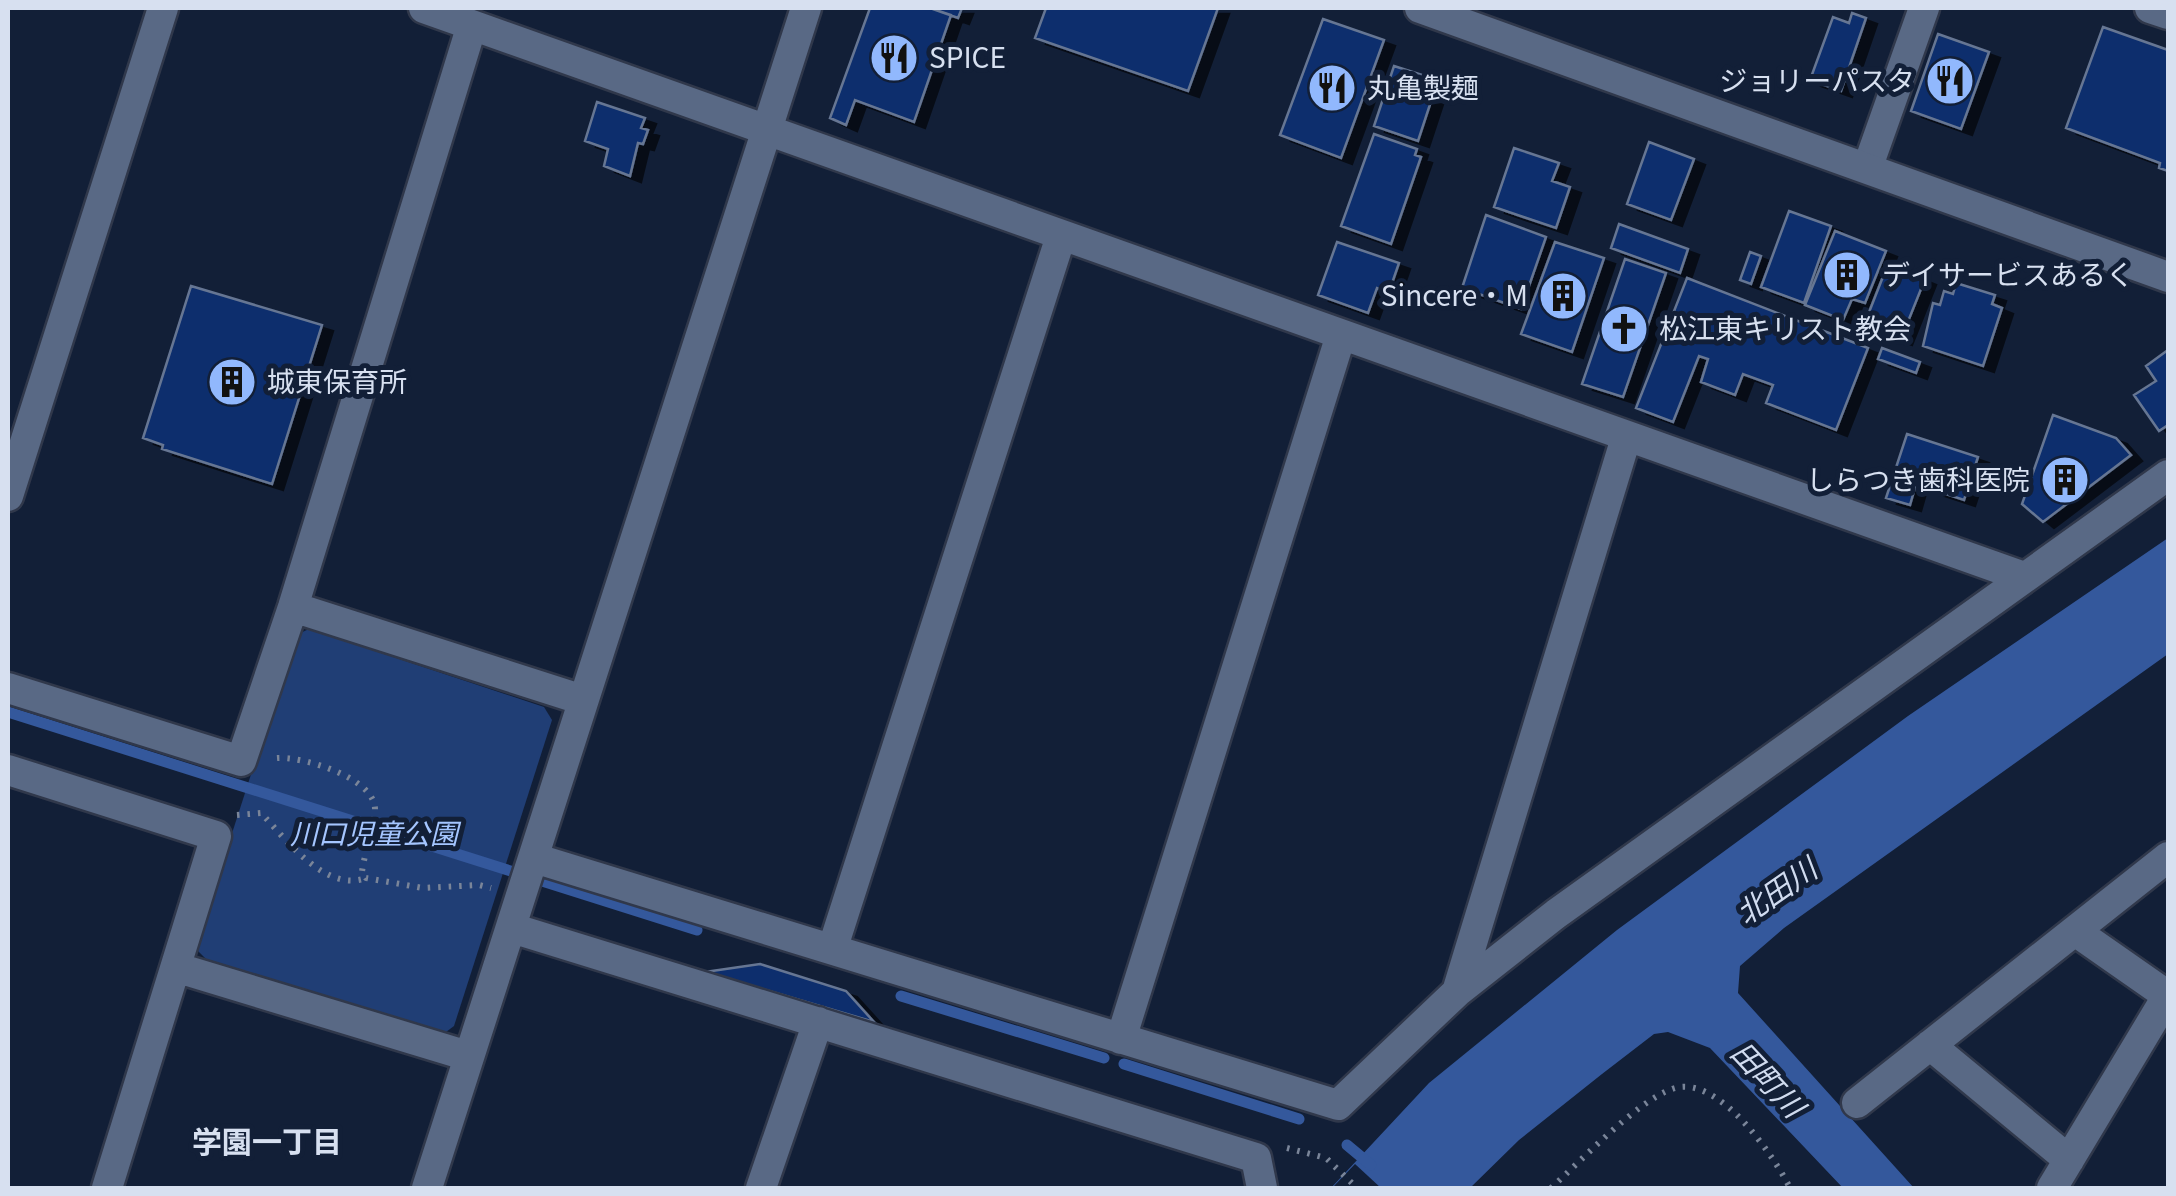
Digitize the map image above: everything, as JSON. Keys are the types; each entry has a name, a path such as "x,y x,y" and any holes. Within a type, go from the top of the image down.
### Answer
{"street":[{"path":"8,496 163,8"},
{"path":"424,8 2022,576"},
{"path":"427,1188 806,8"},
{"path":"1420,8 2168,277"},
{"path":"1868,166 1924,8"},
{"path":"2150,8 2168,14"},
{"path":"8,688 240,761 293,607 472,25"},
{"path":"834,947 1061,236"},
{"path":"1121,1040 1341,334"},
{"path":"1456,992 1626,438"},
{"path":"524,877 834,947 1338,1105 1456,992 1556,914 2022,576 2168,475"},
{"path":"293,607 583,700"},
{"path":"8,770 216,836 107,1188"},
{"path":"1856,1103 2168,857"},
{"path":"512,928 1256,1158 1262,1188"},
{"path":"2052,1188 2168,995 2075,932"},
{"path":"178,968 468,1056"},
{"path":"761,1188 818,1022"},
{"path":"1930,1045 2069,1160"}],"path":[{"path":"240,761 284,757 358,780 372,799 366,837 366,878 447,890 524,877"},
{"path":"1551,1188 1636,1114 1673,1088 1695,1088 1730,1109 1762,1143 1790,1188"},
{"path":"1326,1158 1357,1188"}],"green space":[{"name":"川口児童公園","path":"309,629 544,707 552,720 454,1026 446,1032 206,959 195,948 296,635"}],"water":[{"path":"2168,538 2168,654 1784,928 1740,966 1738,993 1914,1188 1843,1188 1710,1048 1668,1032 1654,1034 1602,1074 1519,1140 1470,1188 1331,1188 1429,1083 1617,930 1908,716"}],"pier":[{"path":"1355,1164 1381,1188 1333,1187"}],"building":[{"name":"SPICE","path":"870,8 930,8 951,15 914,122 855,100 846,125 830,118"},
{"path":"930,8 962,8 958,18"},
{"path":"1046,8 1218,8 1188,91 1035,38"},
{"path":"1852,13 1866,18 1841,91 1810,80 1833,17 1849,23"},
{"name":"丸亀製麺","path":"1323,19 1384,40 1341,158 1280,135"},
{"path":"2103,27 2168,50 2168,171 2159,168 2160,163 2066,128"},
{"name":"ジョリーパスタ","path":"1938,34 1989,52 1961,129 1911,111"},
{"path":"1394,66 1438,80 1418,141 1374,126"},
{"path":"597,102 645,118 641,128 648,130 643,144 638,143 630,176 604,166 608,149 585,141"},
{"path":"1374,134 1417,149 1415,155 1421,157 1391,244 1341,226"},
{"path":"1649,142 1694,159 1671,220 1627,204"},
{"path":"1514,148 1559,163 1552,181 1570,187 1556,228 1494,207"},
{"path":"1789,211 1831,226 1804,303 1761,287"},
{"path":"1486,215 1546,237 1521,309 1462,288"},
{"path":"1619,224 1688,249 1680,273 1611,248"},
{"name":"デイサービスあるく","path":"1835,231 1886,251 1865,303 1852,299 1843,320 1805,305"},
{"path":"1337,242 1399,263 1389,292 1377,288 1368,313 1318,295"},
{"name":"Sincere・M","path":"1555,242 1604,258 1572,352 1521,334"},
{"path":"1750,252 1761,256 1751,284 1740,280"},
{"name":"松江東キリスト教会","path":"1625,259 1666,273 1623,397 1582,384"},
{"path":"1888,264 1925,279 1901,339 1864,325"},
{"path":"1687,278 1868,348 1836,430 1766,403 1773,385 1743,374 1735,395 1701,382 1708,359 1699,356 1673,422 1636,408"},
{"path":"1956,283 1995,295 1992,304 2002,308 1983,366 1923,346 1933,303 1940,305 1944,291 1953,294"},
{"name":"城東保育所","path":"191,286 322,325 272,484 162,449 163,445 143,438"},
{"path":"1882,348 1920,362 1916,373 1878,359"},
{"path":"2168,350 2168,425 2159,431 2134,395 2156,381 2146,366"},
{"name":"しらつき歯科医院","path":"2053,415 2116,438 2131,455 2043,522 2022,504"},
{"path":"1907,434 1978,457 1964,500 1916,484 1910,505 1886,498"},
{"path":"760,964 846,991 874,1022 705,972"}],"waterway":[{"path":"8,712 697,930"},
{"path":"901,996 1104,1058"},
{"path":"1124,1064 1299,1119"},
{"path":"1347,1145 1371,1165"}],"place":[{"name":"SPICE","path":"894,58"},
{"name":"ジョリーパスタ","path":"1950,81"},
{"name":"丸亀製麺","path":"1332,88"},
{"name":"デイサービスあるく","path":"1847,275"},
{"name":"Sincere・M","path":"1563,296"},
{"name":"松江東キリスト教会","path":"1624,329"},
{"name":"城東保育所","path":"232,382"},
{"name":"しらつき歯科医院","path":"2065,480"}],"district":[{"name":"学園一丁目","path":"267,1143"}],"water label":[{"name":"北田川","path":"1777,892"},
{"name":"田町川","path":"1767,1080"}]}
